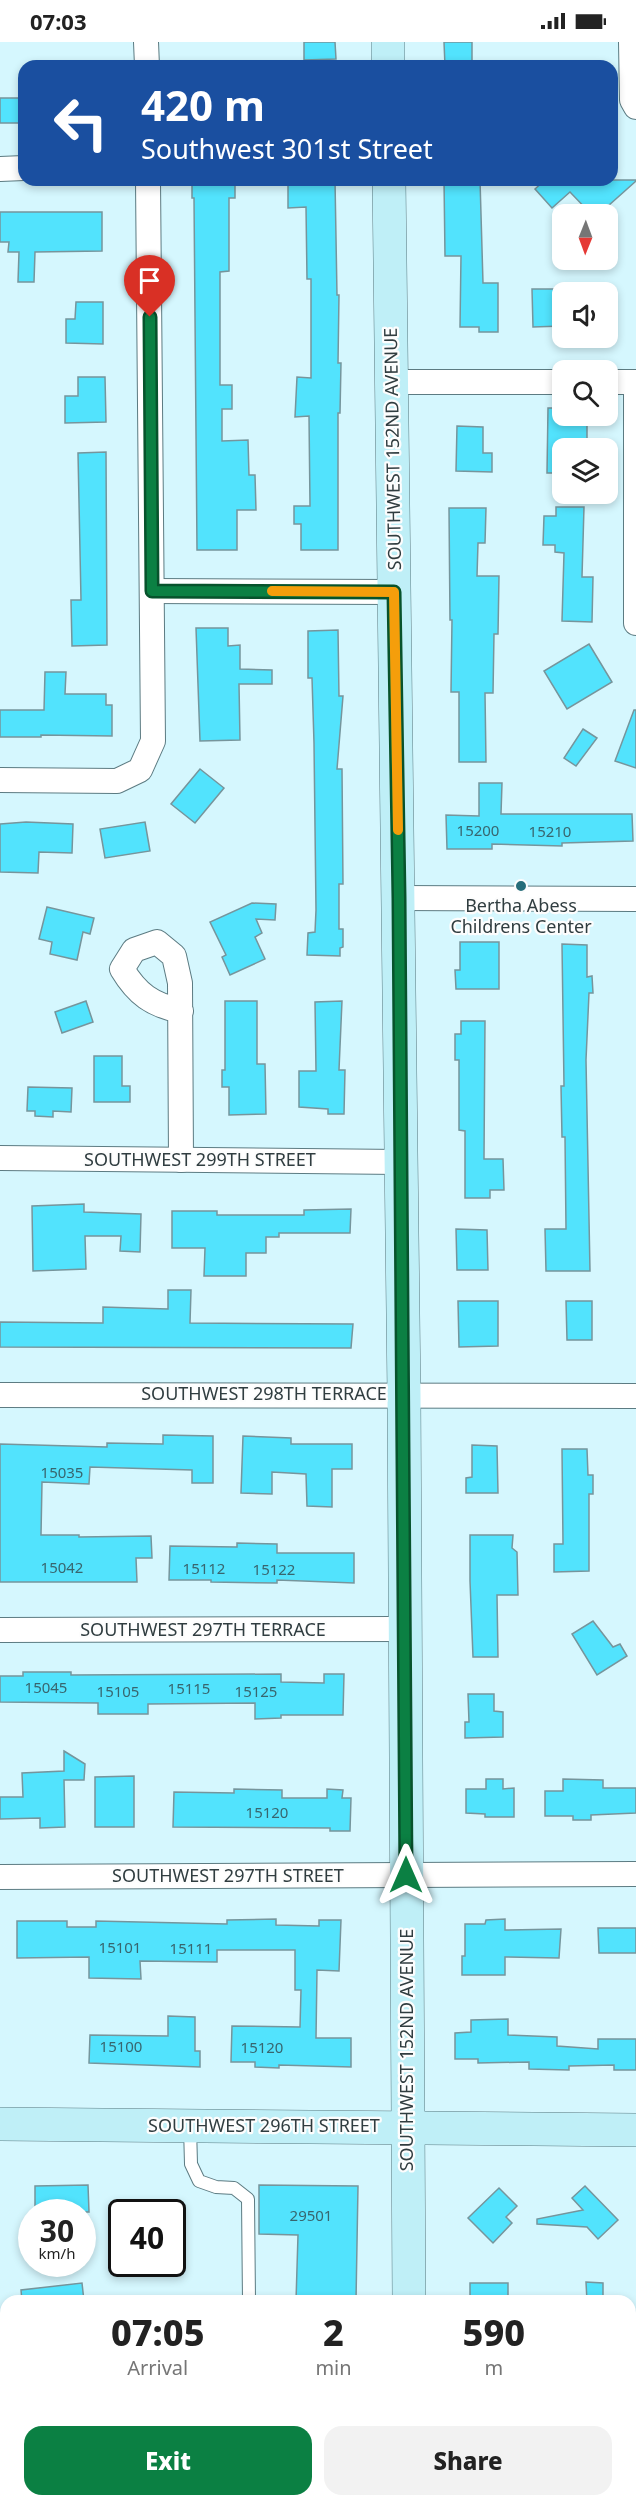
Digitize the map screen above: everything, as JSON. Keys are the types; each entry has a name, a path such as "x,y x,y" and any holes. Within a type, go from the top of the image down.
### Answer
{"street":[{"path":"146,42 147,60"},
{"path":"388,42 388,60"},
{"path":"631,42 632,100 636,107"},
{"path":"0,168 18,168"},
{"path":"0,780 117,781 140,770 153,741 148,186"},
{"name":"SOUTHWEST 152ND AVENUE","path":"390,186 404,1394 409,2295"},
{"path":"391,382 552,382"},
{"path":"618,382 636,382 636,623"},
{"path":"152,591 394,592"},
{"path":"399,898 636,899"},
{"path":"181,1011 181,1161"},
{"name":"SOUTHWEST 299TH STREET","path":"0,1158 400,1162"},
{"name":"SOUTHWEST 298TH TERRACE","path":"0,1395 636,1396"},
{"name":"SOUTHWEST 297TH TERRACE","path":"0,1630 405,1629"},
{"name":"SOUTHWEST 297TH STREET","path":"0,1877 636,1874"},
{"name":"SOUTHWEST 296TH STREET","path":"0,2124 636,2130"}],"lane":[{"path":"189,2126 191,2164 199,2181 216,2187 234,2188 248,2199 249,2295"}],"building":[{"path":"304,42 335,42 336,59 304,60"},
{"path":"444,42 472,42 472,60 445,60"},
{"path":"0,98 18,98 18,123 0,123"},
{"path":"618,180 636,180 610,204 581,204 570,192 556,204 552,204 552,208 535,189 538,186 618,186"},
{"path":"192,186 235,186 235,198 229,198 229,271 220,272 220,385 232,385 232,409 222,409 222,441 248,440 249,475 255,475 256,510 237,510 237,550 197,550 194,198 192,198"},
{"path":"288,186 335,186 337,295 339,295 338,363 341,363 340,413 338,413 338,550 301,550 301,524 294,524 294,506 310,506 309,416 295,417 297,377 311,378 311,279 307,279 306,207 288,208"},
{"path":"444,186 480,186 483,283 498,283 498,332 479,332 479,327 460,327 461,256 445,256"},
{"path":"0,212 102,212 102,251 35,252 34,282 18,282 19,252 8,252 9,242 0,242"},
{"path":"532,289 552,289 552,326 533,327"},
{"path":"76,302 103,302 103,344 66,343 66,319 75,319"},
{"path":"78,377 105,377 106,422 65,423 65,396 78,396"},
{"path":"548,408 552,408 552,426 587,426 587,438 552,438 552,473 547,473"},
{"path":"457,426 483,427 483,453 492,453 492,472 456,471"},
{"path":"106,452 107,645 72,646 71,600 81,600 78,453"},
{"path":"556,507 584,507 582,577 593,577 592,622 562,621 564,553 555,552 555,545 543,545 544,516 556,516"},
{"path":"449,508 486,508 485,543 478,543 477,576 499,576 498,634 494,634 493,693 485,693 486,762 459,762 459,692 451,692"},
{"path":"196,628 228,628 228,646 240,645 240,669 272,670 272,684 239,684 240,740 200,741"},
{"path":"338,630 339,696 343,696 337,769 342,769 343,884 339,884 339,929 343,929 343,947 340,948 340,956 307,955 308,933 315,932 316,910 314,743 312,678 308,678 308,631"},
{"path":"589,644 612,682 567,709 544,671"},
{"path":"45,672 66,672 65,694 106,694 106,705 112,705 112,736 0,737 0,710 44,710"},
{"path":"634,710 636,710 636,768 615,761"},
{"path":"583,729 597,738 576,766 564,758"},
{"path":"200,769 224,788 195,823 171,804"},
{"path":"479,783 502,783 501,814 632,814 633,841 562,843 562,846 492,844 492,849 447,849 446,815 479,816"},
{"path":"26,822 73,824 72,853 39,852 38,873 0,872 0,824"},
{"path":"145,822 150,851 105,858 100,829"},
{"path":"252,903 276,904 275,920 256,919 262,933 255,937 265,959 230,975 222,957 226,955 210,922"},
{"path":"47,907 94,918 90,934 83,932 77,960 50,954 52,942 39,939"},
{"path":"460,942 499,942 499,989 456,989 455,970 460,970"},
{"path":"562,944 587,945 587,977 592,976 593,993 589,993 586,1060 590,1271 546,1271 545,1229 566,1229 565,1137 562,1137 561,1086 564,1086"},
{"path":"86,1001 93,1022 62,1033 55,1012"},
{"path":"225,1001 257,1001 257,1064 265,1064 266,1114 229,1115 229,1087 222,1087 222,1070 225,1070"},
{"path":"342,1001 339,1070 345,1070 344,1114 328,1114 328,1109 299,1107 299,1071 316,1071 315,1002"},
{"path":"461,1021 485,1021 484,1159 503,1159 504,1190 490,1190 490,1198 465,1198 465,1131 459,1130 459,1060 455,1060 455,1034 461,1034"},
{"path":"94,1056 122,1056 122,1086 130,1086 130,1102 94,1102"},
{"path":"28,1087 72,1088 71,1112 53,1111 53,1117 35,1116 35,1111 27,1111"},
{"path":"84,1204 84,1212 141,1214 140,1252 120,1251 121,1236 85,1236 86,1269 33,1271 32,1206"},
{"path":"351,1209 350,1233 279,1233 279,1237 266,1237 266,1253 246,1253 246,1276 204,1276 205,1248 172,1248 172,1211 217,1211 217,1215 304,1215 304,1210"},
{"path":"456,1229 487,1230 488,1270 457,1270"},
{"path":"168,1290 191,1290 190,1323 353,1324 351,1348 0,1347 0,1322 103,1323 103,1307 168,1309"},
{"path":"458,1301 498,1301 498,1346 459,1347"},
{"path":"566,1301 592,1301 592,1340 567,1340"},
{"path":"163,1435 213,1436 213,1483 192,1483 192,1470 90,1467 89,1484 42,1482 41,1535 151,1536 152,1558 136,1558 137,1582 0,1582 0,1444 107,1447 107,1443 163,1444"},
{"path":"243,1436 291,1438 291,1444 352,1444 352,1469 332,1469 332,1507 307,1506 306,1474 272,1472 272,1494 241,1493"},
{"path":"472,1445 497,1446 498,1493 466,1493 466,1478 472,1477"},
{"path":"562,1449 587,1449 588,1475 593,1475 593,1494 589,1494 589,1571 554,1572 554,1544 563,1544"},
{"path":"470,1535 513,1535 512,1548 517,1552 518,1595 497,1595 498,1657 473,1657"},
{"path":"237,1543 277,1544 277,1553 354,1553 354,1583 169,1580 170,1546 237,1547"},
{"path":"593,1621 613,1647 620,1644 627,1656 597,1675 572,1634"},
{"path":"23,1672 71,1672 71,1675 281,1674 281,1682 324,1683 324,1674 344,1674 343,1715 281,1715 281,1718 255,1719 255,1703 148,1704 148,1714 98,1714 98,1703 0,1702 0,1676 23,1676"},
{"path":"468,1694 494,1694 494,1711 503,1712 503,1737 465,1738 465,1722 469,1722"},
{"path":"64,1751 85,1764 84,1780 64,1780 65,1827 40,1828 40,1818 0,1819 0,1797 23,1797 22,1773 64,1771"},
{"path":"134,1776 134,1827 95,1827 95,1777"},
{"path":"486,1779 503,1779 503,1789 514,1788 514,1817 485,1817 485,1814 466,1813 466,1789 486,1789"},
{"path":"563,1779 603,1780 603,1788 636,1788 636,1813 591,1815 591,1820 573,1820 573,1816 545,1816 545,1791 563,1791"},
{"path":"234,1789 282,1790 282,1798 327,1798 327,1789 343,1790 342,1798 351,1798 350,1831 330,1831 330,1828 173,1827 174,1792 234,1793"},
{"path":"276,1919 276,1925 319,1926 319,1920 341,1920 339,1971 317,1970 316,2038 351,2038 351,2067 279,2065 279,2068 255,2067 255,2062 231,2062 232,2026 300,2027 301,1990 295,1990 295,1950 217,1950 217,1962 140,1961 141,1979 89,1978 89,1957 17,1958 17,1921 67,1921 67,1927 96,1927 96,1921 227,1924 227,1920"},
{"path":"505,1919 505,1930 561,1929 559,1958 505,1957 505,1975 462,1975 462,1956 465,1956 465,1924 485,1924 486,1920"},
{"path":"598,1928 636,1928 636,1953 599,1953"},
{"path":"168,2016 195,2017 195,2051 200,2051 200,2067 89,2063 90,2035 168,2036"},
{"path":"508,2019 508,2035 557,2037 557,2046 598,2049 598,2039 636,2039 636,2070 614,2070 614,2065 569,2066 569,2070 529,2069 529,2062 478,2063 478,2059 455,2059 455,2033 471,2032 471,2020"},
{"path":"88,2185 89,2199 35,2199 35,2186"},
{"path":"259,2185 358,2186 356,2295 296,2295 298,2235 259,2234"},
{"path":"585,2186 618,2220 598,2239 587,2227 537,2224 537,2219 583,2210 572,2198"},
{"path":"499,2188 517,2206 506,2217 512,2223 493,2243 468,2218"},
{"path":"586,2282 603,2283 603,2295 587,2295"},
{"path":"82,2283 83,2295 21,2295 21,2290"},
{"path":"470,2283 508,2283 508,2295 470,2295"}],"slow traffic":[{"path":"272,591 394,592 398,830"}],"place":[{"name":"Bertha Abess Childrens Center","path":"521,886"}],"route":[{"path":"150,317 152,591 394,592 404,1394 406,1875"}]}
